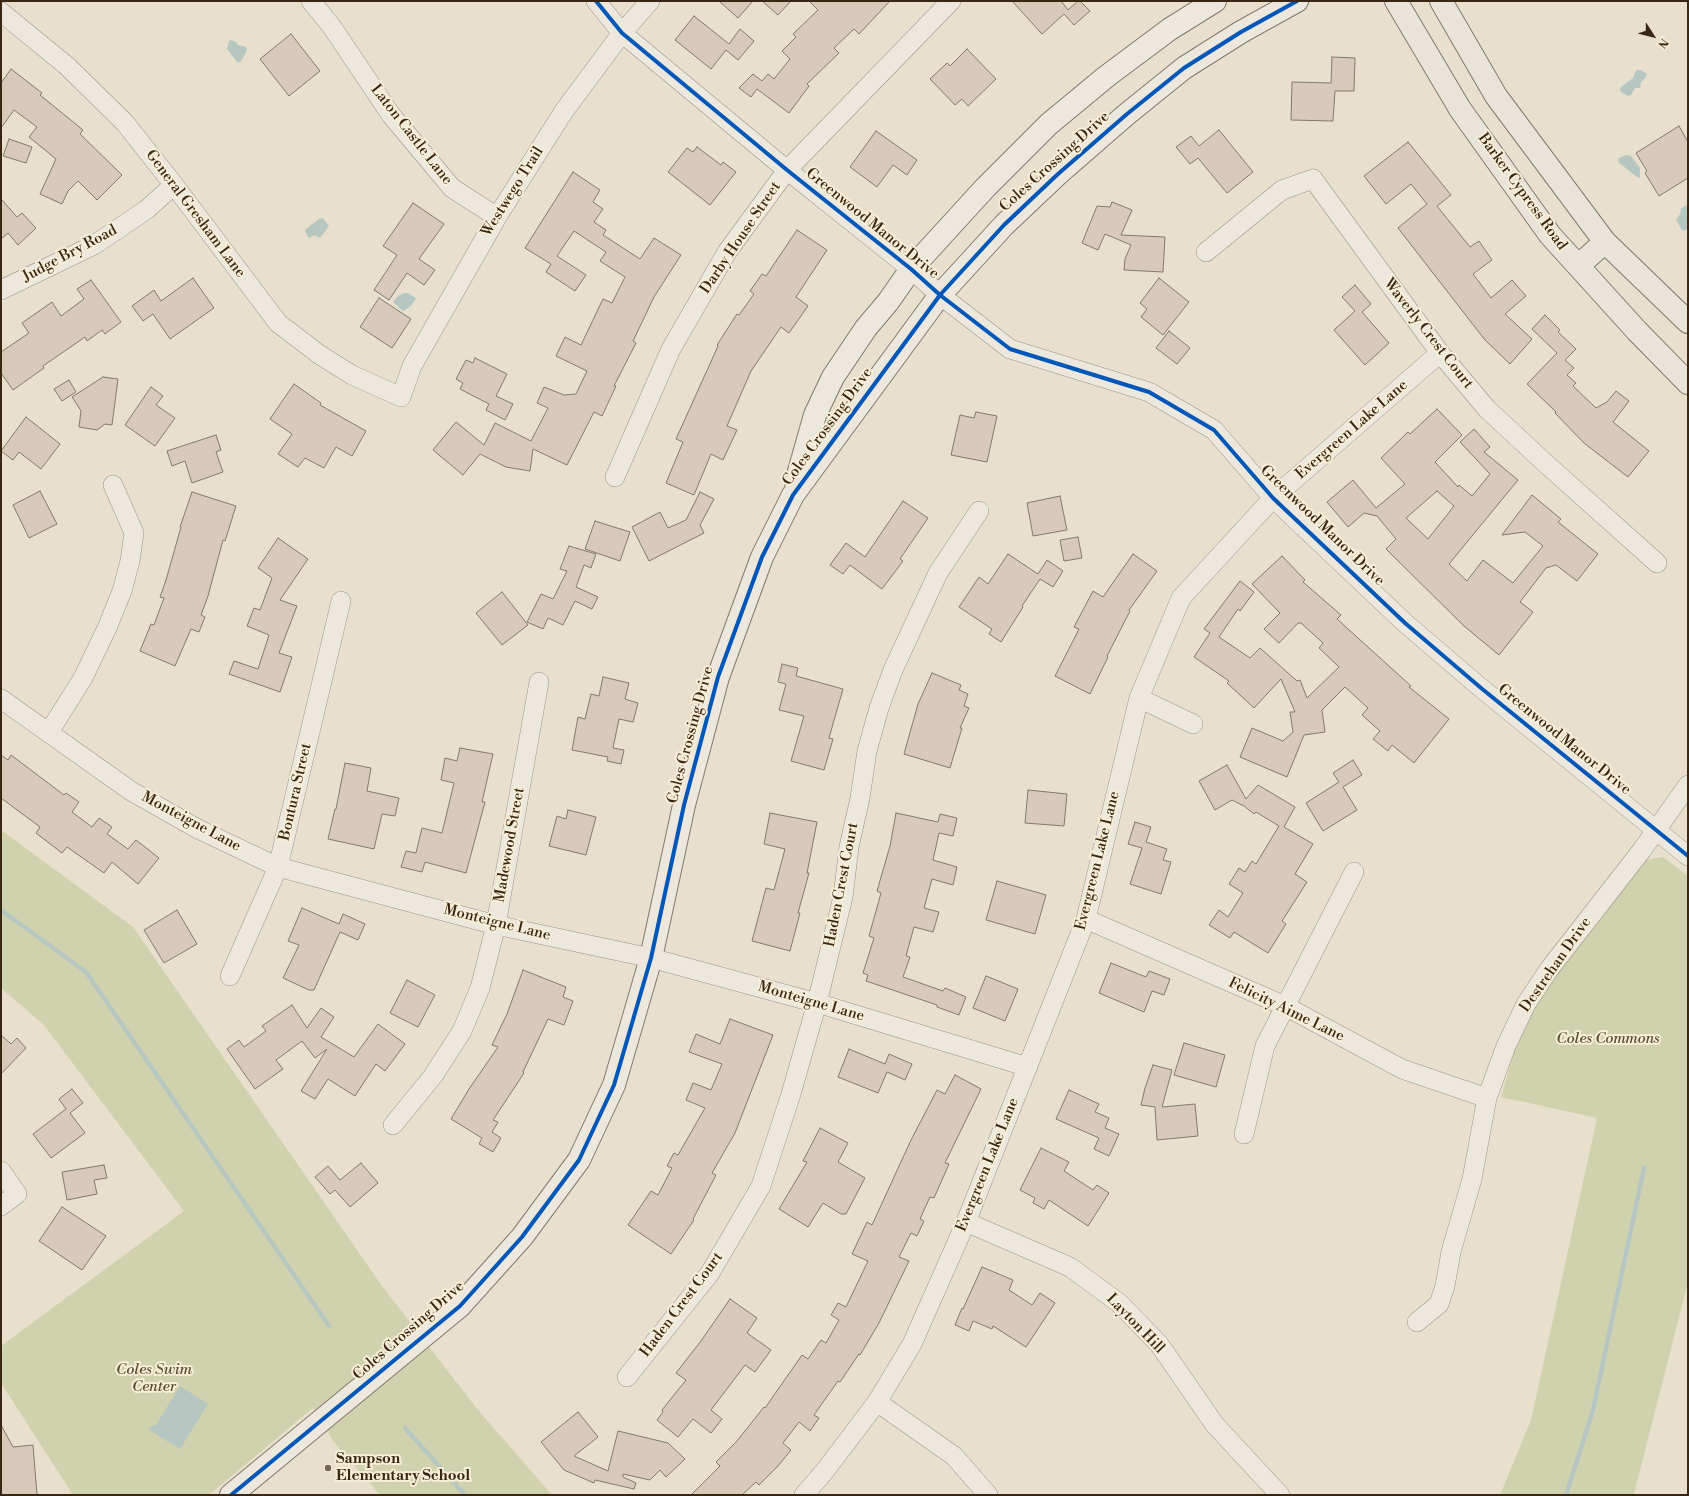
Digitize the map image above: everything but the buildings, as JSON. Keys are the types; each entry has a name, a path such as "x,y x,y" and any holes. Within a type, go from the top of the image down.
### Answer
{"main road":[{"name":"Barker Cypress Road","path":"1396,1 1460,109 1550,235 1637,331 1688,383"},
{"path":"1441,1 1496,96 1605,242 1688,322"},
{"path":"1578,266 1605,242"}],"street":[{"name":"Laton Castle Lane","path":"311,1 332,27 390,115 452,188 496,216"},
{"name":"Greenwood Manor Drive","path":"596,1 622,33 787,170 911,269 940,295 1010,349 1149,392 1214,430 1273,498 1405,623 1481,688 1688,856"},
{"name":"Westwego Trail","path":"401,397 412,366 496,216 564,111 622,33 650,1"},
{"name":"Darby House Street","path":"615,476 671,349 727,252 787,170 951,1"},
{"name":"Coles Crossing Drive","path":"793,495 815,415 833,378 866,328 888,302 911,269 984,188 1049,124 1107,76 1170,29 1214,1"},
{"name":"Coles Crossing Drive","path":"231,1495 460,1306 522,1237 579,1160 614,1085 651,958 684,805 718,677 762,557 793,495 940,295 1004,225 1058,174 1127,114 1184,68 1240,32 1297,1"},
{"name":"General Gresham Lane","path":"1,12 67,66 125,123 174,185 278,323 320,355 352,375 401,397"},
{"name":"Waverly Crest Court","path":"1206,252 1282,190 1313,179 1440,353 1488,410 1657,563"},
{"name":"Judge Bry Road","path":"1,290 94,245 146,210 174,185"},
{"name":"Evergreen Lake Lane","path":"804,1495 824,1472 877,1402 912,1344 966,1222 1086,919 1139,698 1181,598 1273,498 1440,353"},
{"path":"49,732 83,678 122,591 130,561 134,533 113,485"},
{"name":"Haden Crest Court","path":"627,1377 710,1273 761,1186 791,1094 817,1003 843,897 849,847 860,798 867,751 879,708 893,670 938,573 979,511"},
{"name":"Bontura Street","path":"230,976 278,867 341,601"},
{"name":"Madewood Street","path":"393,1125 433,1076 462,1030 480,988 496,924 540,682"},
{"path":"1139,698 1193,724"},
{"name":"Monteigne Lane","path":"1,699 131,791 198,829 278,867 496,924 651,958 817,1003 1028,1067"},
{"name":"Destrehan Drive","path":"1417,1322 1438,1304 1445,1286 1451,1252 1472,1179 1487,1098 1506,1046 1526,1004 1550,968 1642,850 1688,785"},
{"path":"1244,1134 1265,1046 1354,872"},
{"name":"Felicity Aime Lane","path":"1086,919 1285,1006 1402,1069 1487,1098"},
{"path":"1,1170 17,1194 1,1206"},
{"name":"Layton Hill","path":"966,1222 1070,1267 1119,1303 1159,1344 1215,1425 1280,1495"},
{"path":"877,1402 954,1456 988,1495"}],"green space":[{"name":"Coles Swim Center","path":"1,830 133,927 382,1286 478,1410 552,1495 380,1495 333,1441 313,1408 209,1495 73,1495 1,1383 1,1346 184,1211 44,1025 1,988"},
{"name":"Coles Commons","path":"1663,857 1688,876 1688,1282 1635,1490 1633,1495 1500,1495 1531,1420 1597,1118 1501,1097 1514,1051 1538,999 1644,860"}],"shaded area":[{"path":"231,40 236,42 238,45 246,47 247,50 242,60 238,63 227,49 229,41"},
{"path":"1636,70 1641,70 1647,74 1641,82 1640,88 1635,88 1631,95 1628,96 1620,91 1621,87 1633,78"},
{"path":"1626,155 1631,156 1640,168 1640,178 1618,162 1619,158"},
{"path":"1684,206 1688,206 1688,229 1684,231 1676,220"},
{"path":"323,218 329,226 320,238 314,235 310,238 308,237 305,231 307,228 319,219"},
{"path":"404,293 408,293 416,298 411,306 403,311 393,302 397,297"},
{"path":"180,1386 208,1404 180,1449 149,1430 151,1426 156,1425"}],"waterway":[{"path":"1,910 86,972 329,1326"},
{"path":"1566,1495 1593,1410 1644,1168"},
{"path":"405,1428 465,1495"}],"cycle path":[{"path":"596,1 622,33 787,170 911,269 940,295 1010,349 1149,392 1214,430 1273,498 1405,623 1481,688 1688,856"},
{"path":"231,1495 460,1306 522,1237 579,1160 614,1085 651,958 684,805 718,677 762,557 793,495 940,295 1004,225 1058,174 1127,114 1184,68 1241,32 1297,1"}],"place":[{"name":"Sampson Elementary School","path":"328,1468"}]}
